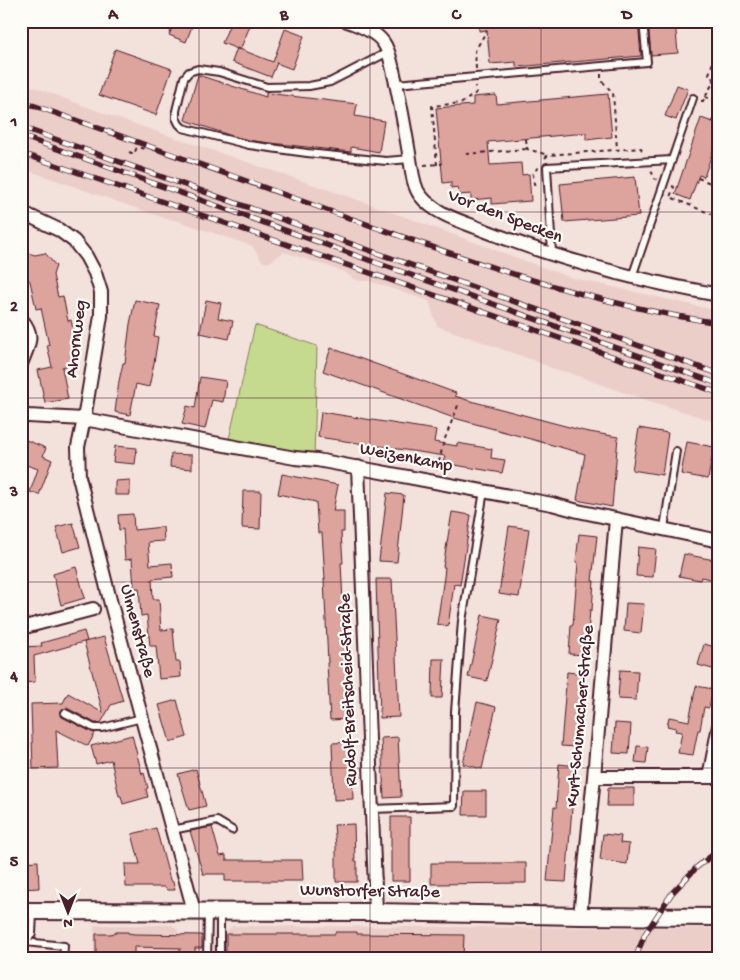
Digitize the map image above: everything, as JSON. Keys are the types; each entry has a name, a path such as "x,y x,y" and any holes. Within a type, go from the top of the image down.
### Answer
{"street":[{"name":"Vor den Specken","path":"348,21 365,28 382,41 388,52 414,179 420,195 433,208 517,243 586,264 632,277 719,295"},
{"name":"Ahornweg","path":"21,212 59,230 74,241 86,256 95,273 100,292 101,316 84,419"},
{"path":"21,319 27,325 30,332 30,340 21,364"},
{"path":"21,413 28,416 84,419"},
{"name":"Weizenkamp","path":"84,419 295,458 358,467 552,504 616,520 664,528 719,541"},
{"name":"Ulmenstraße","path":"84,419 78,447 80,477 111,604 172,830 207,911"},
{"name":"Rudolf-Breitscheid-Straße","path":"358,467 376,912"},
{"name":"Kurt-Schumacher-Straße","path":"580,916 616,520"},
{"path":"21,628 93,609"},
{"path":"594,777 714,777 719,726"},
{"name":"Wunstorfer Straße","path":"27,911 376,912 719,917"}],"lane":[{"path":"370,32 381,21"},
{"path":"396,84 647,62 643,21"},
{"path":"388,52 330,82 309,86 267,87 219,72 198,69 189,72 184,78 176,118 183,128 249,145 307,153 411,162"},
{"path":"632,277 693,98"},
{"path":"552,253 547,168 672,160"},
{"path":"664,528 676,451"},
{"path":"372,809 454,806 455,712 462,621 484,491"},
{"path":"65,713 94,728 102,728 142,718"},
{"path":"172,830 217,822 232,830"},
{"path":"23,944 32,934 27,911"},
{"path":"207,911 207,959"},
{"path":"207,911 220,959"},
{"path":"23,944 64,946 63,959"}],"path":[{"path":"437,165 432,106 462,103 476,93 477,65 475,51 487,30"},
{"path":"719,49 709,74 719,86"},
{"path":"600,66 601,80 613,92 618,150"},
{"path":"693,98 703,101 714,80"},
{"path":"705,97 719,103 712,122"},
{"path":"526,138 527,149"},
{"path":"128,152 134,154 137,147 144,149"},
{"path":"466,154 527,149 548,155"},
{"path":"411,162 442,164"},
{"path":"698,178 718,186"},
{"path":"708,213 716,216 719,207"},
{"path":"434,482 444,441 459,403"}],"shaded area":[{"path":"21,82 111,116 367,203 569,277 719,311 719,423 556,370 437,326 429,301 369,281 352,278 345,272 284,252 268,263 262,261 252,246 167,219 21,168"},
{"path":"94,925 171,925 178,930 179,935 202,935 202,953 213,954 213,943 226,943 227,930 233,926 719,928 719,959 94,959"}],"green space":[{"path":"255,325 317,346 314,459 229,439"}],"building":[{"path":"175,21 194,21 186,42 169,35"},
{"path":"231,21 252,21 240,50 222,43"},
{"path":"479,21 638,21 641,56 516,67 516,62 490,64 487,30 479,31"},
{"path":"648,21 675,21 678,53 651,55"},
{"path":"285,29 304,36 292,69 277,63 271,77 232,62 237,48 273,62"},
{"path":"115,49 172,69 156,115 99,95"},
{"path":"198,75 266,97 266,93 357,104 355,116 384,121 379,152 351,147 351,152 253,141 185,120"},
{"path":"677,85 688,89 676,120 665,116"},
{"path":"608,94 612,137 586,140 586,133 488,142 490,165 521,163 522,175 529,174 531,201 492,204 492,198 471,200 471,194 459,195 458,187 451,188 451,182 443,183 436,108 473,105 473,97 496,95 497,104"},
{"path":"701,118 719,124 719,133 704,177 699,175 690,200 675,194"},
{"path":"635,177 639,216 564,222 560,184"},
{"path":"21,251 35,255 45,253 56,266 53,275 58,297 63,296 68,321 71,320 77,347 71,349 74,364 62,367 68,399 45,403 38,370 52,367 47,345 49,345 41,308 36,309 30,281 21,275"},
{"path":"135,300 160,305 154,336 158,337 149,387 136,384 130,415 115,412 119,381 123,363 125,363"},
{"path":"206,300 221,303 218,318 233,321 229,339 200,333"},
{"path":"331,348 456,393 455,396 467,400 584,431 618,437 612,507 577,500 585,454 454,418 323,371"},
{"path":"200,377 226,381 223,402 212,400 205,429 182,424 187,406 195,408"},
{"path":"321,412 436,430 434,442 457,446 457,443 492,449 491,458 505,460 502,473 443,463 445,456 318,437"},
{"path":"639,428 668,433 662,475 632,470"},
{"path":"21,438 46,448 43,456 52,460 39,495 30,492 38,469 21,463"},
{"path":"687,442 714,447 708,479 681,474"},
{"path":"115,446 137,448 135,464 113,462"},
{"path":"171,454 192,455 192,469 170,467"},
{"path":"282,474 338,485 333,511 344,511 344,532 341,532 343,563 341,563 349,719 330,720 325,579 322,533 318,533 316,502 278,494"},
{"path":"130,480 130,495 115,495 115,481"},
{"path":"243,491 261,491 260,529 242,528"},
{"path":"387,493 404,495 397,562 379,561"},
{"path":"452,512 471,515 460,585 454,584 448,626 437,624 444,577 445,567 443,567"},
{"path":"133,514 134,530 163,527 164,541 148,542 150,565 172,563 173,577 152,579 153,599 159,599 161,630 173,629 176,662 180,662 181,677 159,679 156,646 150,646 147,615 141,616 139,588 134,588 132,559 125,560 123,529 119,530 118,515"},
{"path":"73,523 80,547 63,552 56,527"},
{"path":"509,526 529,529 519,597 499,594"},
{"path":"579,534 597,536 592,581 594,581 592,610 590,610 586,655 569,654 571,625 573,625"},
{"path":"638,547 656,549 653,577 636,576"},
{"path":"684,554 719,561 719,581 701,577 700,580 679,576"},
{"path":"76,567 85,598 61,605 53,574"},
{"path":"376,579 392,579 399,717 380,718"},
{"path":"626,603 644,604 641,633 624,631"},
{"path":"482,615 501,619 487,681 468,677"},
{"path":"84,631 87,641 34,656 35,682 21,683 21,647 42,646 41,643"},
{"path":"104,637 123,701 111,705 101,723 95,723 67,708 62,709 60,714 62,717 95,733 88,746 56,730 58,768 33,769 31,704 63,703 68,693 103,713 84,642"},
{"path":"704,644 719,648 716,670 698,665"},
{"path":"433,659 444,659 442,698 432,698"},
{"path":"620,670 638,671 636,700 618,699"},
{"path":"567,672 585,674 578,747 561,746"},
{"path":"696,686 713,689 709,708 704,707 693,755 678,753 682,732 675,731 676,728 667,726 669,717 689,721"},
{"path":"177,700 187,737 170,742 159,705"},
{"path":"477,702 496,707 482,769 463,764"},
{"path":"615,723 631,724 629,754 613,753"},
{"path":"132,735 142,774 144,773 148,788 146,789 148,797 123,804 121,796 119,796 111,760 96,764 91,746"},
{"path":"398,737 401,797 384,798 381,738"},
{"path":"351,742 353,799 334,800 332,743"},
{"path":"637,746 648,747 646,763 635,762"},
{"path":"559,764 577,766 566,882 547,881 554,807 556,808"},
{"path":"196,769 206,806 189,810 178,774"},
{"path":"608,788 634,788 634,806 607,806"},
{"path":"464,791 486,791 486,815 463,815"},
{"path":"391,817 410,817 410,881 391,881"},
{"path":"354,824 357,882 336,882 334,825"},
{"path":"212,827 220,856 226,855 226,860 302,860 303,881 225,881 225,874 203,874 190,831"},
{"path":"156,828 170,880 173,882 175,890 167,890 164,887 126,887 125,864 140,864 132,834"},
{"path":"603,834 621,836 620,843 629,844 627,864 600,860"},
{"path":"38,861 39,888 21,889 21,862"},
{"path":"431,863 526,863 526,883 431,884"},
{"path":"116,932 202,935 202,948 195,948 195,956 180,956 180,948 134,947 134,958 96,959 96,934"},
{"path":"335,932 464,935 463,959 226,959 226,934 335,934"}],"railway":[{"path":"21,101 385,231 526,278 622,304 670,315 719,323"},
{"path":"21,127 719,374"},
{"path":"21,136 719,384"},
{"path":"21,153 719,393"},
{"path":"635,959 645,934 672,893 697,867 719,850"}]}
